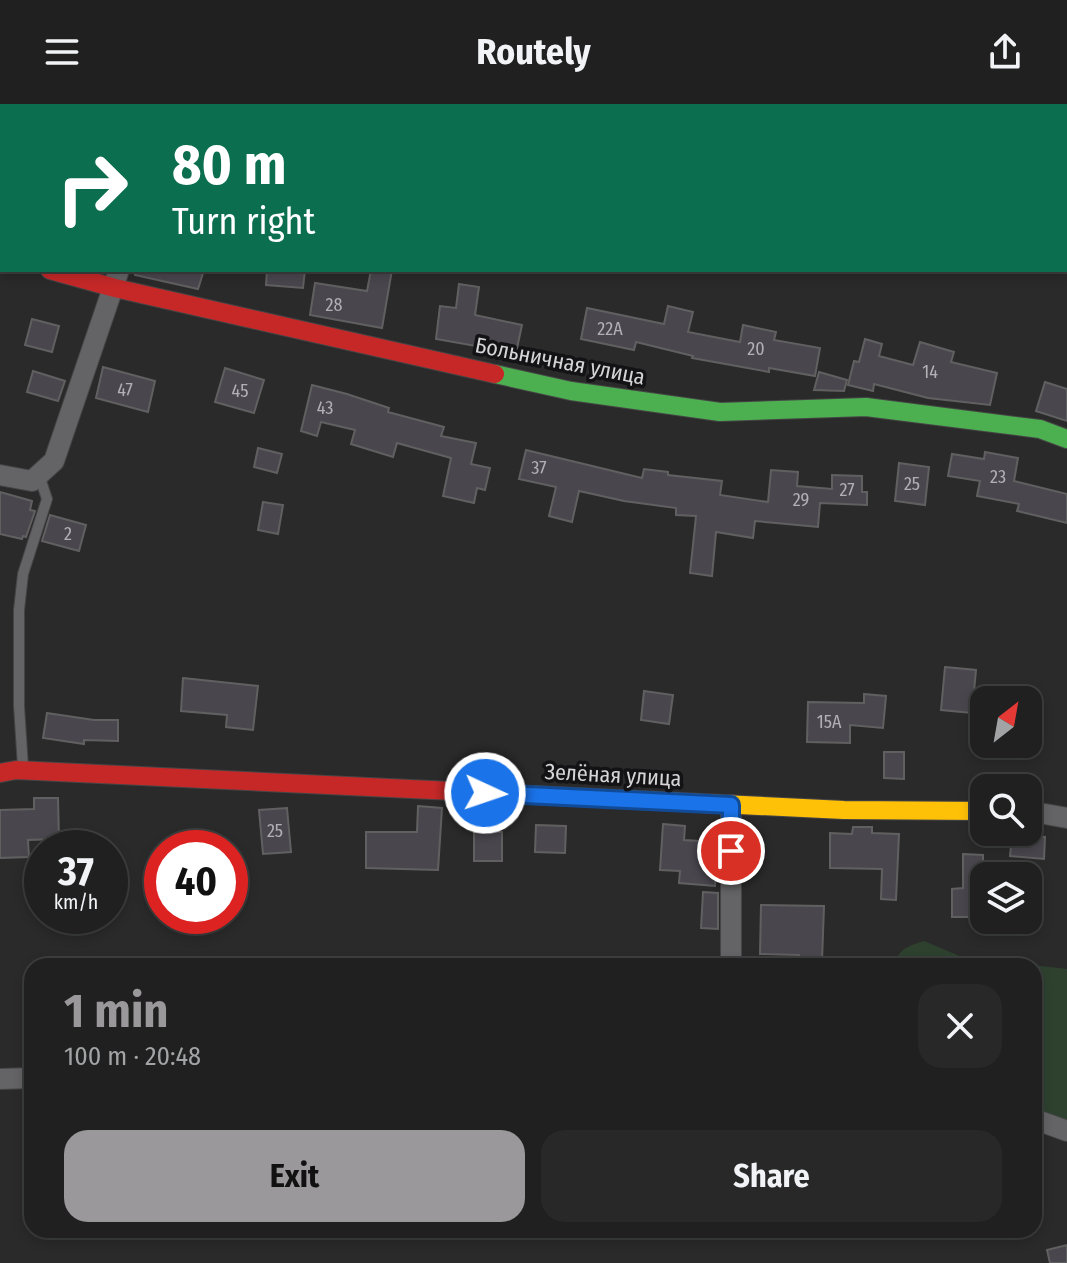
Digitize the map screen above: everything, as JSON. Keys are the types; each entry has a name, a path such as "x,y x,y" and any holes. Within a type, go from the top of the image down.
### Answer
{"street":[{"name":"Больничная улица","path":"65,272 117,279 571,391 720,412 866,407 1040,429 1067,439"},
{"path":"0,475 32,481 54,461 117,279"},
{"name":"Зелёная улица","path":"0,773 24,771 844,810 970,811"},
{"path":"731,805 731,958"},
{"path":"1042,814 1067,818"},
{"path":"0,1079 24,1078"},
{"path":"1042,1122 1067,1131"}],"lane":[{"path":"24,771 19,706 19,610 29,552 47,499 39,475"}],"green space":[{"path":"924,941 968,958 897,958 904,949"},
{"path":"1042,966 1067,969 1067,1123 1042,1112"}],"building":[{"path":"135,272 203,272 198,289 135,275"},
{"path":"267,272 305,272 303,288 266,285"},
{"path":"371,272 392,272 382,328 310,315 315,283 367,291"},
{"path":"459,284 479,287 475,315 522,325 516,353 436,339 440,306 456,308"},
{"path":"668,306 693,312 688,332 740,342 743,325 776,332 774,340 820,348 815,376 769,368 769,372 692,358 636,342 634,350 581,339 587,308 664,324"},
{"path":"32,319 59,326 52,352 25,345"},
{"path":"865,339 882,344 879,356 913,365 920,342 954,352 951,362 997,373 990,405 928,398 874,384 873,391 848,385 854,361 859,362"},
{"path":"103,367 155,381 148,412 96,398"},
{"path":"225,368 264,380 254,413 215,402"},
{"path":"33,371 65,381 58,401 27,392"},
{"path":"819,372 847,380 844,391 814,390"},
{"path":"1045,382 1067,389 1067,421 1036,411"},
{"path":"312,385 389,408 388,412 444,427 441,436 476,443 471,464 490,468 485,490 477,488 474,503 443,496 451,458 397,443 393,457 351,444 355,430 321,422 317,436 301,431"},
{"path":"258,448 282,454 277,473 254,467"},
{"path":"526,450 642,478 644,469 722,481 720,495 768,502 771,470 798,472 797,486 832,489 832,475 862,476 862,492 867,492 867,505 820,503 818,527 755,521 753,538 716,532 712,576 690,573 696,516 676,515 676,508 579,491 572,522 549,516 556,487 519,479"},
{"path":"985,452 1018,458 1014,481 1067,494 1067,523 1017,511 1019,504 977,496 980,481 948,476 952,454 984,459"},
{"path":"899,463 929,467 925,505 895,501"},
{"path":"0,492 32,501 30,510 35,511 26,537 22,539 0,534"},
{"path":"263,502 283,505 278,534 258,530"},
{"path":"50,515 86,525 79,551 42,541"},
{"path":"945,667 976,670 975,686 970,686 970,713 941,710"},
{"path":"183,678 258,686 253,730 226,727 227,715 181,711"},
{"path":"644,691 673,695 669,724 641,720"},
{"path":"864,694 886,696 883,728 850,725 850,743 807,742 808,702 864,703"},
{"path":"47,713 118,720 118,741 84,740 84,744 43,738"},
{"path":"884,752 904,752 904,779 884,778"},
{"path":"34,798 58,798 59,830 24,830 24,857 0,858 0,810 34,809"},
{"path":"418,806 442,808 438,870 366,868 366,832 417,832"},
{"path":"287,808 291,852 263,854 259,810"},
{"path":"663,824 685,826 684,840 718,842 715,886 679,883 680,871 660,870"},
{"path":"536,825 566,826 565,853 535,852"},
{"path":"853,827 872,827 872,833 899,834 896,900 881,899 882,869 830,868 830,833 852,834"},
{"path":"474,832 502,832 502,861 474,861"},
{"path":"1042,837 1045,837 1044,859 1010,856 1011,846 1042,846"},
{"path":"963,854 983,855 983,862 970,862 970,917 952,917 952,889 963,888"},
{"path":"703,892 718,893 718,929 701,928"},
{"path":"761,905 824,906 822,958 760,954"},
{"path":"1067,1245 1067,1263 1050,1263 1047,1250"}],"traffic: fast":[{"path":"495,374 571,391 720,412 866,407 1040,429 1067,439"}],"traffic: slow":[{"path":"617,799 844,810 970,811"}],"traffic: jam":[{"path":"57,272 115,288 495,374"},
{"path":"0,773 16,770 617,799"}],"route":[{"path":"485,793 731,805 731,851"}]}
